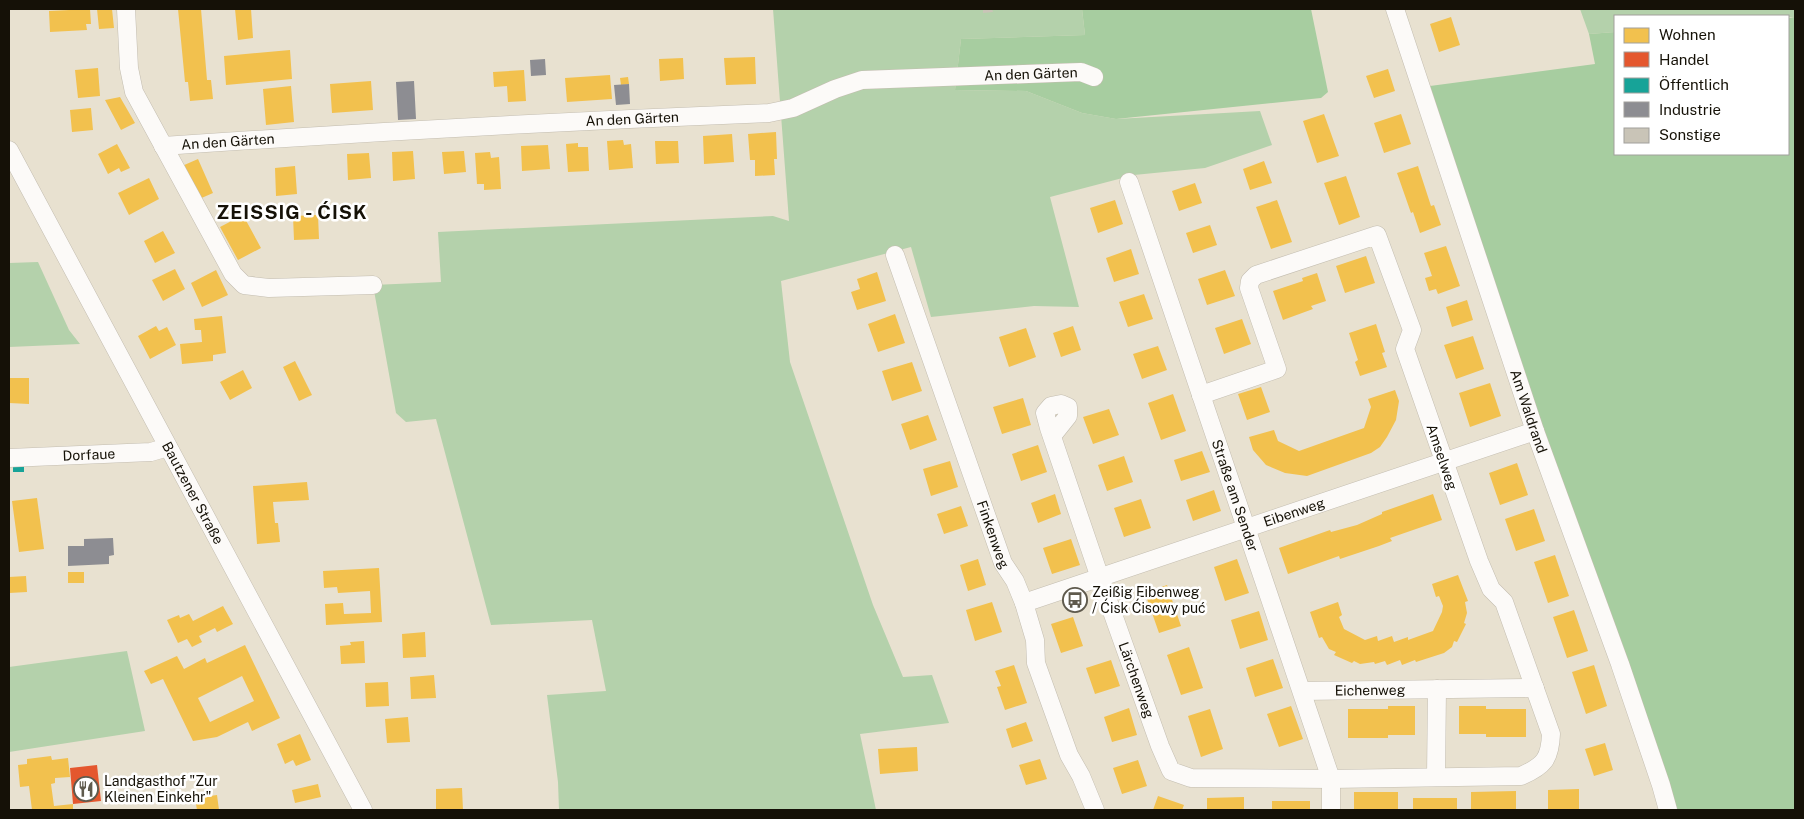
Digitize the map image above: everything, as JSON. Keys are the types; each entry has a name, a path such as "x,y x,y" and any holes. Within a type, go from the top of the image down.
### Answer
{"street":[{"name":"An den Gärten","path":"126,9 129,68 134,92 233,274 244,285 269,288 373,285"},
{"name":"Am Waldrand","path":"1395,9 1535,431 1626,683 1668,810"},
{"name":"An den Gärten","path":"163,146 577,120 769,113 793,108 835,89 862,80 1081,72 1094,76"},
{"name":"Bautzener Straße","path":"9,150 16,176 168,448 363,810"},
{"name":"Straße am Sender","path":"1129,182 1331,779 1331,810"},
{"name":"Amselweg","path":"1202,395 1278,369 1249,288 1250,281 1256,274 1377,235 1412,330 1405,349 1443,462 1491,589 1504,602 1551,734 1551,748 1546,759 1536,770 1521,776 1331,779"},
{"name":"Finkenweg","path":"895,255 1003,563 1015,581 1024,603 1035,640 1036,663 1069,755 1081,776 1095,810"},
{"name":"Eibenweg","path":"1024,603 1535,431"},
{"name":"Lärchenweg","path":"1052,436 1100,578 1160,746 1171,771 1191,778 1331,779"},
{"name":"Dorfaue","path":"9,458 151,452 168,448"},
{"name":"Eichenweg","path":"1302,691 1535,688"},
{"path":"1436,777 1437,690"}],"green space":[{"path":"773,9 1082,9 1085,35 961,39 955,90 1026,91 1082,113 1116,119 1260,111 1272,145 1205,168 1134,175 1050,197 1079,307 1034,306 931,317 911,247 781,281 790,362 873,605 903,677 932,675 949,723 860,734 876,810 559,810 558,782 547,695 606,691 592,620 491,625 436,419 406,422 396,413 373,285 441,282 438,232 773,216 789,221"},
{"path":"1082,9 1311,9 1328,92 1321,98 1116,119 1082,113 1026,91 955,90 961,39 1085,35"},
{"path":"1580,9 1795,9 1795,17 1789,17 1789,15 1614,15 1614,32 1589,34"},
{"path":"1795,17 1795,810 1668,810 1430,86 1595,64 1589,34 1614,32 1614,155 1789,155 1789,18"},
{"path":"38,262 69,330 80,344 9,347 9,263"},
{"path":"127,651 145,731 9,752 9,667"}],"building: Wohnen":[{"path":"90,9 91,24 86,24 87,30 50,32 49,11"},
{"path":"97,9 112,9 114,28 99,29"},
{"path":"178,9 201,9 207,80 211,80 213,99 190,101 188,82 185,82"},
{"path":"235,9 251,9 253,38 238,40"},
{"path":"1451,17 1460,45 1439,52 1430,24"},
{"path":"290,50 292,79 226,85 224,56"},
{"path":"755,57 756,84 726,85 724,58"},
{"path":"683,58 684,79 660,81 659,59"},
{"path":"98,68 100,96 78,98 75,70"},
{"path":"1388,69 1395,91 1374,98 1366,76"},
{"path":"524,70 526,101 508,102 507,86 494,87 493,72"},
{"path":"610,75 612,99 567,102 565,78"},
{"path":"628,77 629,84 621,85 620,78"},
{"path":"371,81 373,110 332,113 330,84"},
{"path":"291,86 294,122 266,125 263,89"},
{"path":"120,97 135,123 121,130 105,100"},
{"path":"91,108 93,130 72,132 70,110"},
{"path":"1324,114 1339,156 1317,163 1303,121"},
{"path":"1401,114 1411,144 1384,153 1374,123"},
{"path":"776,132 777,159 774,159 775,175 755,176 755,160 750,160 748,134"},
{"path":"732,134 734,162 704,164 703,136"},
{"path":"623,140 624,145 631,144 633,168 609,170 607,141"},
{"path":"655,141 678,141 679,163 656,164"},
{"path":"578,143 578,147 588,147 589,171 568,172 566,144"},
{"path":"117,144 130,168 121,172 119,168 108,174 98,154"},
{"path":"548,145 550,169 522,171 521,146"},
{"path":"413,151 415,179 393,181 392,152"},
{"path":"464,151 466,172 444,174 442,152"},
{"path":"490,152 491,158 499,157 501,189 484,190 484,184 477,184 475,153"},
{"path":"369,153 371,178 348,180 347,154"},
{"path":"198,159 213,193 197,200 182,166"},
{"path":"1264,161 1272,183 1250,190 1243,169"},
{"path":"295,166 297,194 276,196 275,168"},
{"path":"1418,166 1431,206 1434,205 1441,225 1420,233 1397,173"},
{"path":"1346,176 1360,217 1339,225 1324,183"},
{"path":"149,178 159,199 129,215 118,193"},
{"path":"1195,183 1202,203 1179,211 1172,191"},
{"path":"1115,200 1123,224 1098,233 1090,208"},
{"path":"1277,200 1292,242 1271,249 1256,207"},
{"path":"243,215 261,248 238,260 220,227"},
{"path":"318,215 319,239 294,240 293,216"},
{"path":"1210,225 1217,245 1193,253 1186,233"},
{"path":"163,231 175,253 155,263 144,241"},
{"path":"1446,246 1460,286 1438,294 1436,289 1429,291 1425,278 1432,276 1424,253"},
{"path":"1131,249 1139,274 1114,282 1106,258"},
{"path":"1366,256 1375,283 1345,293 1336,266"},
{"path":"175,269 185,289 163,301 152,280"},
{"path":"216,270 228,295 202,307 191,283"},
{"path":"1225,270 1235,296 1207,305 1198,279"},
{"path":"877,272 886,301 857,310 851,292 860,289 857,279"},
{"path":"1317,273 1326,301 1311,306 1313,309 1283,320 1273,291 1303,281 1302,278"},
{"path":"1144,294 1153,319 1128,327 1119,302"},
{"path":"1467,300 1473,320 1452,327 1446,307"},
{"path":"895,314 905,343 878,352 868,324"},
{"path":"222,316 226,353 213,355 213,361 182,364 180,344 202,342 201,330 195,330 194,319"},
{"path":"1242,319 1251,344 1224,354 1215,328"},
{"path":"1376,324 1385,352 1382,353 1387,367 1360,376 1355,362 1358,360 1349,333"},
{"path":"156,326 159,331 167,327 176,345 150,359 138,336"},
{"path":"1073,326 1081,350 1061,357 1053,333"},
{"path":"1026,328 1036,357 1009,367 999,337"},
{"path":"1473,336 1484,369 1456,379 1444,345"},
{"path":"1158,346 1167,370 1142,379 1133,354"},
{"path":"295,361 312,395 299,401 283,367"},
{"path":"912,362 922,391 892,401 882,371"},
{"path":"243,370 252,388 230,400 220,382"},
{"path":"9,378 29,378 29,404 9,403"},
{"path":"1490,383 1501,416 1470,427 1459,393"},
{"path":"1261,387 1270,412 1247,420 1238,394"},
{"path":"1395,390 1399,401 1396,420 1380,447 1371,453 1307,476 1285,473 1266,465 1253,450 1249,437 1274,430 1278,441 1299,451 1364,428 1371,407 1368,399"},
{"path":"1173,394 1186,431 1161,440 1148,403"},
{"path":"1023,398 1031,425 1002,434 993,407"},
{"path":"1109,409 1119,435 1093,444 1083,417"},
{"path":"928,415 937,440 910,450 901,424"},
{"path":"1038,445 1047,472 1021,481 1012,454"},
{"path":"1202,451 1210,472 1181,481 1174,460"},
{"path":"1124,456 1133,482 1107,491 1098,465"},
{"path":"950,461 958,487 931,496 923,469"},
{"path":"1517,463 1528,495 1500,505 1489,473"},
{"path":"307,482 309,500 273,502 275,523 278,523 280,542 257,544 253,486"},
{"path":"1214,490 1221,511 1193,521 1186,500"},
{"path":"1055,494 1061,514 1038,523 1031,503"},
{"path":"1433,494 1442,520 1390,538 1392,541 1379,546 1340,559 1339,556 1288,574 1279,548 1330,530 1331,532 1357,525 1382,514 1382,512"},
{"path":"37,498 44,549 19,552 12,501"},
{"path":"1141,499 1151,528 1124,537 1114,508"},
{"path":"961,506 968,526 944,534 937,514"},
{"path":"1534,509 1545,541 1516,551 1505,519"},
{"path":"1071,539 1080,565 1052,574 1043,548"},
{"path":"1555,555 1569,596 1548,603 1534,562"},
{"path":"978,559 986,585 968,591 960,565"},
{"path":"1237,559 1249,593 1225,601 1214,567"},
{"path":"379,568 382,622 326,625 325,604 343,603 344,614 371,613 370,591 338,593 337,587 324,588 323,571"},
{"path":"68,572 84,572 84,583 68,583"},
{"path":"1458,575 1468,601 1465,602 1467,613 1464,623 1466,624 1457,642 1454,641 1452,647 1444,653 1402,665 1400,660 1387,665 1385,661 1375,664 1374,662 1360,664 1354,661 1352,663 1334,655 1336,652 1329,649 1322,637 1319,638 1310,612 1338,602 1342,615 1339,617 1344,629 1365,640 1377,636 1378,641 1392,636 1394,642 1408,637 1408,640 1433,631 1443,606 1439,596 1436,597 1432,584"},
{"path":"26,576 27,592 9,593 9,577"},
{"path":"1167,585 1181,626 1159,633 1145,593"},
{"path":"992,602 1002,632 975,641 966,610"},
{"path":"223,606 233,624 217,632 215,628 199,636 202,642 192,647 187,639 178,643 167,620 179,615 180,618 189,614 193,621"},
{"path":"1574,610 1588,651 1567,658 1553,617"},
{"path":"1259,611 1268,640 1240,649 1231,620"},
{"path":"1073,617 1083,646 1061,653 1051,624"},
{"path":"425,632 426,657 403,658 402,634"},
{"path":"364,641 365,663 341,664 340,646 351,645 350,642"},
{"path":"245,645 280,718 252,731 248,722 217,737 193,741 163,679 151,684 144,671 177,656 184,669 205,658 207,663","holes":["242,676 254,701 210,722 198,698"]},
{"path":"1189,647 1203,688 1181,695 1167,655"},
{"path":"1273,659 1283,688 1255,697 1246,668"},
{"path":"1111,660 1120,686 1095,694 1086,668"},
{"path":"1014,665 1027,703 1005,710 997,687 1001,686 995,671"},
{"path":"1594,665 1607,706 1586,714 1572,672"},
{"path":"434,675 436,698 411,699 410,677"},
{"path":"388,682 389,706 366,707 365,683"},
{"path":"1291,706 1303,739 1279,747 1267,714"},
{"path":"1388,706 1415,706 1415,735 1388,735 1388,738 1348,738 1348,709 1388,709"},
{"path":"1459,706 1486,706 1486,709 1526,709 1526,737 1486,737 1486,734 1459,734"},
{"path":"1129,708 1137,735 1112,742 1104,717"},
{"path":"1210,709 1223,749 1201,757 1188,716"},
{"path":"408,717 410,742 387,743 385,719"},
{"path":"1026,722 1033,741 1012,748 1006,729"},
{"path":"300,734 311,760 296,766 293,760 285,764 277,744"},
{"path":"1605,743 1613,770 1594,776 1585,749"},
{"path":"917,747 918,771 880,774 878,749"},
{"path":"51,756 52,760 68,758 70,777 55,778 55,783 51,784 54,806 73,804 73,810 32,810 29,786 20,787 18,765 27,764 27,759"},
{"path":"1040,759 1047,779 1026,785 1019,765"},
{"path":"1138,760 1147,786 1122,794 1113,768"},
{"path":"318,784 321,797 295,803 292,790"},
{"path":"462,788 463,810 436,810 436,789"},
{"path":"1579,789 1579,810 1548,810 1548,790"},
{"path":"1516,791 1516,810 1471,810 1471,792"},
{"path":"1354,792 1398,792 1398,810 1354,810"},
{"path":"217,795 219,810 197,810 195,798"},
{"path":"1158,796 1184,805 1182,810 1153,810"},
{"path":"1244,797 1244,810 1207,810 1207,798"},
{"path":"1413,798 1457,798 1457,810 1413,810"},
{"path":"1272,801 1310,801 1310,810 1272,810"}],"building: Handel":[{"name":"Landgasthof \"Zur Kleinen Einkehr\"","path":"97,765 101,801 73,804 70,768"}],"building: Öffentlich":[{"path":"13,466 24,466 24,472 13,472"}],"building: Industrie":[{"path":"545,59 546,75 531,76 530,60"},
{"path":"414,81 416,119 398,120 396,82"},
{"path":"629,84 630,104 616,105 614,85"},
{"path":"113,538 114,555 109,556 109,564 68,566 68,546 84,546 84,539"}],"building: Sonstige":[{"path":"983,9 992,9 993,12 983,13"}],"place":[{"name":"Zeißig Eibenweg / Ćisk Ćisowy puć","path":"1075,600"},
{"name":"Landgasthof \"Zur Kleinen Einkehr\"","path":"86,789"}],"district":[{"name":"ZEISSIG - ĆISK","path":"292,212"}]}
